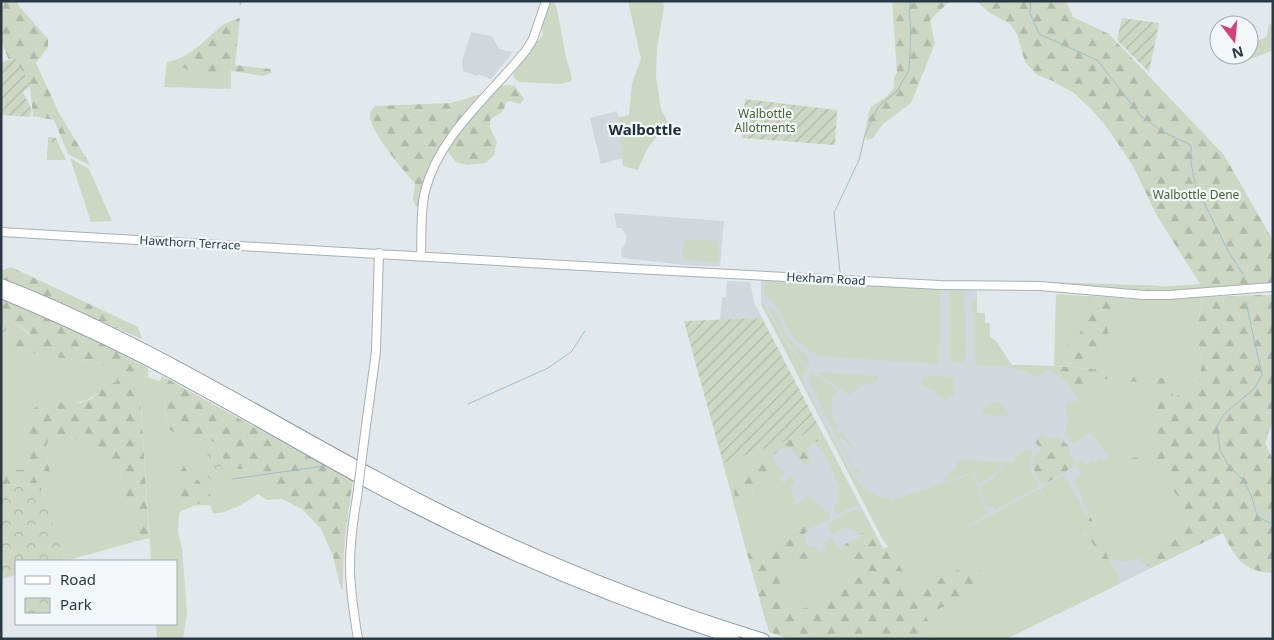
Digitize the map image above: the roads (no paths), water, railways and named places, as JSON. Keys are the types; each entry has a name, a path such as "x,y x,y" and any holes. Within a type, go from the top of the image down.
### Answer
{"highway":[{"path":"1,284 139,345 378,478 477,529 611,586 764,639"},
{"path":"1,293 135,354 375,486 489,544 607,594 734,639"}],"main road":[{"path":"421,256 425,193 439,157 464,120 527,49 538,26 546,1"},
{"name":"Hawthorn Terrace","path":"1,232 379,253"},
{"path":"358,639 353,608 350,566 352,532 376,351 379,253"},
{"name":"Hexham Road","path":"379,253 940,285 1040,286 1144,295 1273,287"}],"waterway":[{"path":"240,5 241,1"},
{"path":"840,272 834,213 859,160 865,135 878,107 897,91 909,70 911,31 909,11 911,1"},
{"path":"1031,1 1030,13 1039,34 1097,60 1141,116 1163,132 1191,145 1191,163 1196,187 1228,251 1243,274"},
{"path":"1246,302 1262,375 1254,389 1224,414 1217,426 1220,450 1228,465 1244,481 1252,497 1257,516 1270,523 1273,522"},
{"path":"468,404 548,368 571,352 585,331"},
{"path":"232,479 324,466"}],"district":[{"name":"Walbottle","path":"645,130"}],"park label":[{"name":"Walbottle Allotments","path":"765,121"},
{"name":"Walbottle Dene","path":"1196,195"}]}
